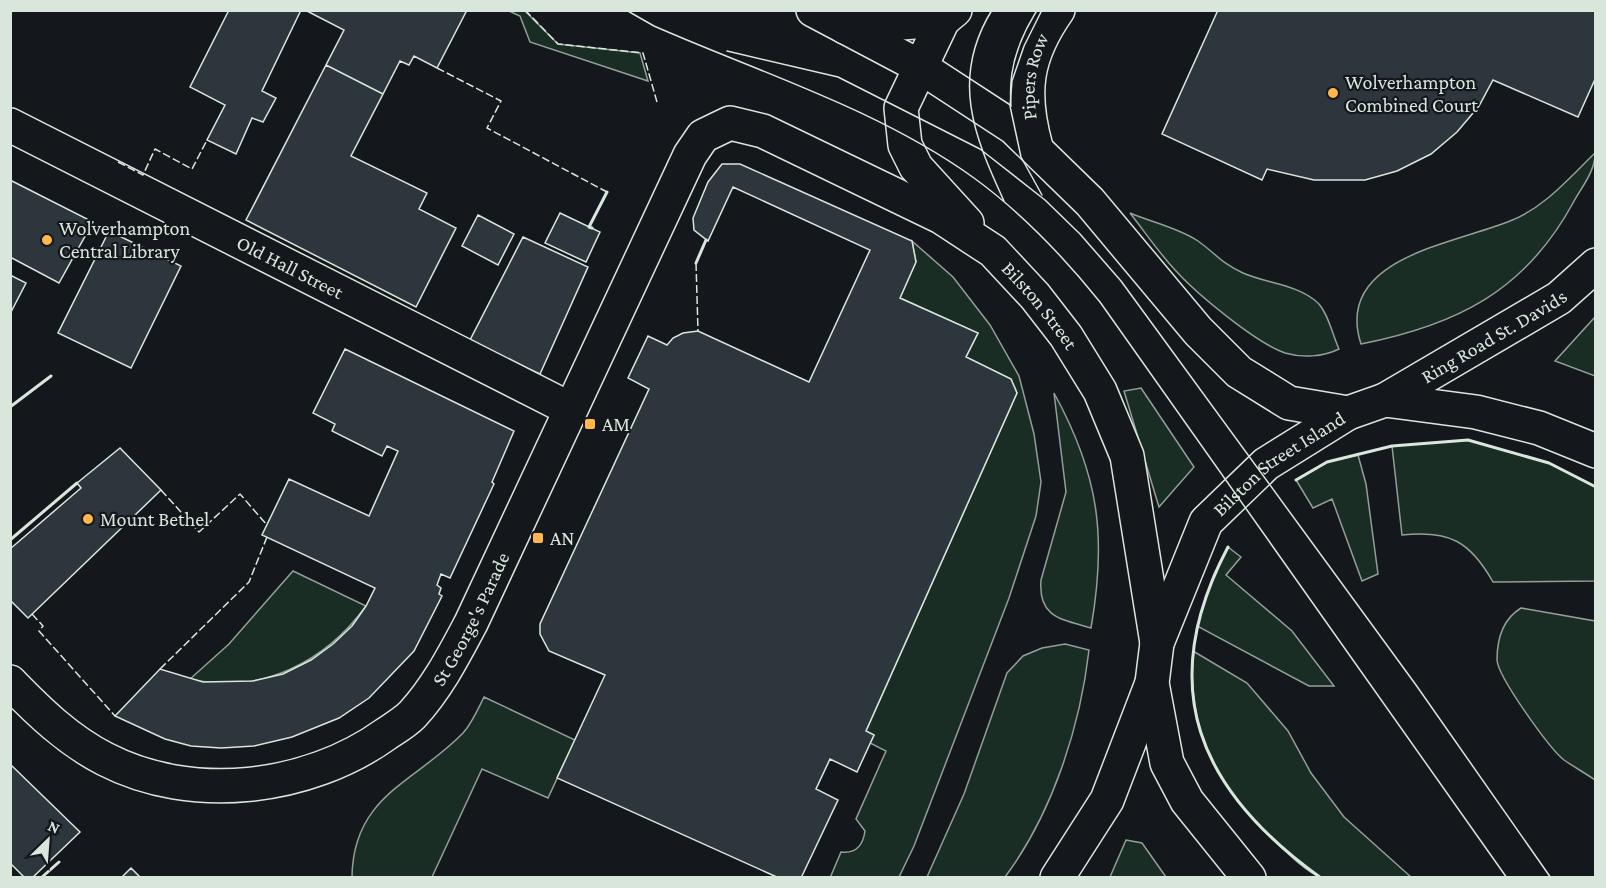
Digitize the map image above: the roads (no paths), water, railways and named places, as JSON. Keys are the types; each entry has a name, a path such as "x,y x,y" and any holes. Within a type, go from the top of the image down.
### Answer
{"main road":[{"path":"813,10 919,66 997,115 1036,147 1090,202 1198,331 1239,372 1289,403 1348,413"},
{"name":"Pipers Row","path":"1036,147 1027,113 1026,94 1030,66 1044,30 1058,10"},
{"path":"845,27 949,15"},
{"path":"949,15 919,66 901,108 905,145 916,168 993,251"},
{"name":"Bilston Street","path":"730,123 763,131 941,217 993,251 1066,336 1100,391 1127,456 1157,643"},
{"name":"St George's Parade","path":"10,682 67,737 106,760 153,777 201,785 247,785 309,773 359,753 411,716 443,675 495,571 690,154 702,136 730,123"},
{"name":"Old Hall Street","path":"10,125 570,409"},
{"name":"Ring Road St. Davids","path":"1385,400 1559,298 1596,265"},
{"name":"Bilston Street Island","path":"1249,878 1187,801 1167,763 1152,683 1157,643 1206,522 1266,464 1348,413 1385,400 1476,412 1539,428 1596,451"},
{"path":"1057,878 1107,800 1152,683"}],"tram line":[{"path":"626,10 654,26 818,94 899,132 992,191 1041,236 1100,302 1507,878"},
{"path":"992,10 979,35 972,59 969,83 976,130 1004,201"},
{"path":"1042,10 1024,46 1012,81 1010,106 1021,157 1042,195"},
{"path":"727,51 838,77 980,149 1045,200 1080,234 1121,281 1416,685 1551,878"}],"place":[{"name":"Wolverhampton Combined Court","path":"1333,93"},
{"name":"Wolverhampton Central Library","path":"47,240"},
{"name":"AM","path":"590,424"},
{"name":"Mount Bethel","path":"88,519"},
{"name":"AN","path":"538,538"}]}
